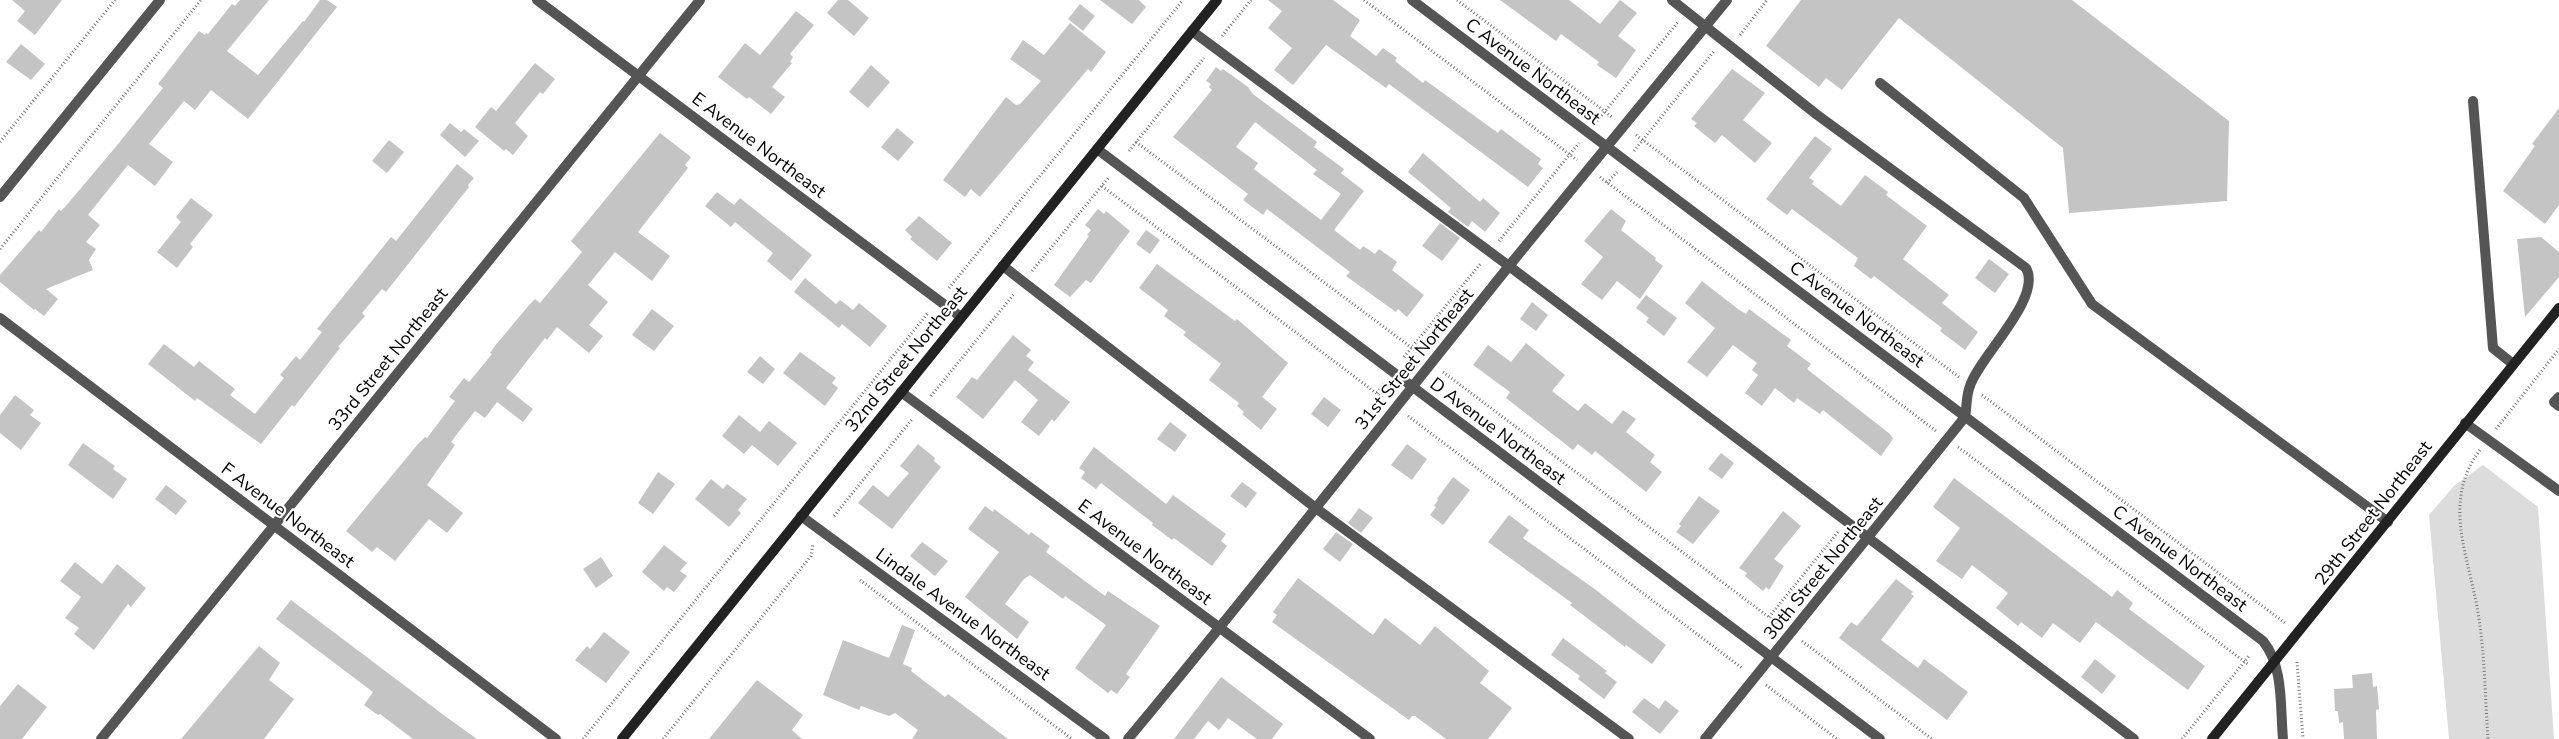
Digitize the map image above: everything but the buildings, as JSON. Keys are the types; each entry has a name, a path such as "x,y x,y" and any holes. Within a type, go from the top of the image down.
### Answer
{"main road":[{"name":"32nd Street Northeast","path":"622,739 1217,0"},
{"name":"29th Street Northeast","path":"2212,739 2559,308"}],"street":[{"path":"0,198 160,0"},
{"name":"E Avenue Northeast","path":"537,0 961,317"},
{"name":"33rd Street Northeast","path":"102,739 700,0"},
{"name":"C Avenue Northeast","path":"1412,0 2263,641 2276,661"},
{"path":"1672,0 1816,114 2026,268 2030,279 2026,294 2012,322 1970,386 1965,416"},
{"name":"31st Street Northeast","path":"1128,739 1317,509 1412,386 1509,266 1728,0"},
{"path":"1192,31 1509,266 2134,739"},
{"path":"1880,83 2024,198 2092,304 2388,522"},
{"path":"2473,101 2493,348 2513,364"},
{"name":"D Avenue Northeast","path":"1097,149 1880,739"},
{"path":"1003,266 1317,509 1628,739"},
{"name":"F Avenue Northeast","path":"0,318 275,524 556,739"},
{"name":"E Avenue Northeast","path":"901,392 1370,739"},
{"path":"2559,397 2554,402 2559,406"},
{"name":"30th Street Northeast","path":"1705,739 1868,539 1965,416"},
{"path":"2465,423 2558,490"},
{"name":"Lindale Avenue Northeast","path":"801,516 1105,739"},
{"path":"2276,661 2283,739"}],"path":[{"path":"0,142 115,0"},
{"path":"0,249 201,0"},
{"path":"949,288 1183,0"},
{"path":"1129,151 1251,0"},
{"path":"1364,0 1577,160"},
{"path":"1457,0 1612,117"},
{"path":"1736,39 1767,0"},
{"path":"1596,122 1678,21"},
{"path":"1634,151 1715,50"},
{"path":"1136,142 1420,354"},
{"path":"1607,183 1617,172"},
{"path":"1598,176 1936,431"},
{"path":"1102,186 1384,399"},
{"path":"583,739 928,313"},
{"path":"2497,428 2559,349"},
{"path":"1442,372 1778,624"},
{"path":"1377,393 1384,384"},
{"path":"834,516 916,414"},
{"path":"1406,415 1742,668"},
{"path":"1958,446 2249,665"},
{"path":"2475,457 2462,483 2460,531 2478,613 2488,739"},
{"path":"1770,617 1846,522"},
{"path":"663,739 812,556 814,540"},
{"path":"813,546 821,552"},
{"path":"852,575 1072,739"},
{"path":"1801,641 1932,739"},
{"path":"2182,739 2249,656"},
{"path":"2297,662 2303,739"},
{"path":"1765,685 1837,739"}],"shaded area":[{"path":"2483,465 2538,507 2554,739 2449,739 2429,515 2454,486"}]}
